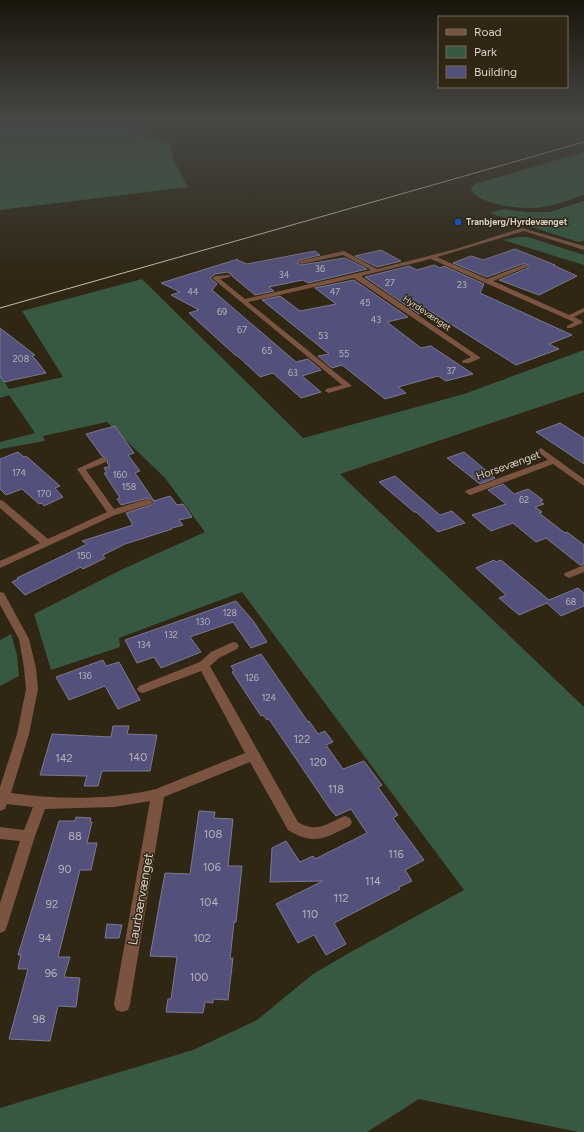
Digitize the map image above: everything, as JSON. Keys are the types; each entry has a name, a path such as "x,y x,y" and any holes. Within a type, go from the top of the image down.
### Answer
{"street":[{"path":"244,301 432,257 524,229 583,247"},
{"path":"301,262 344,253 376,271"},
{"path":"432,257 580,322 569,327"},
{"path":"488,281 525,266"},
{"path":"228,276 215,278 348,386 329,391"},
{"name":"Hyrdevænget","path":"356,276 477,358 466,362"},
{"path":"569,316 584,310"},
{"name":"Horsevænget","path":"541,451 584,483"},
{"path":"103,460 81,469 112,513"},
{"name":"Horsevænget","path":"470,492 554,462"},
{"path":"0,565 112,513 148,502"},
{"path":"0,503 46,543"},
{"path":"569,575 584,568"},
{"path":"0,595 24,639 30,668 32,689 24,734 1,801 41,803 115,803 135,801 158,794 253,755"},
{"path":"143,689 204,665 215,655 233,646"},
{"path":"204,665 292,826 304,833 322,833 345,822"},
{"name":"Laurbærvænget","path":"122,1004 158,794"},
{"path":"0,926 28,836 41,803"},
{"path":"0,833 28,836"}],"green space":[{"path":"0,173 180,173 188,187 0,210"},
{"path":"513,173 584,173 584,195 553,205 534,208 504,206 484,200 471,190 475,184"},
{"path":"584,201 584,241 578,242 489,213 503,209 527,212 549,212"},
{"path":"517,237 528,237 584,255 584,265 503,240"},
{"path":"142,279 303,438 464,394 584,350 584,392 340,474 584,707 584,1132 419,1099 367,1132 0,1132 0,1108 193,1050 257,1020 313,974 464,890 242,592 119,638 120,647 51,670 34,614 123,569 205,532 165,478 107,422 43,436 45,441 0,449 0,442 35,433 9,395 0,398 0,375 9,389 63,377 22,311"},
{"path":"11,634 17,655 19,676 0,686 0,640"}],"building":[{"path":"515,249 555,265 553,265 577,276 539,295 499,280 528,268 527,264 522,264 487,277 453,263 471,256 483,260"},
{"path":"381,250 401,261 377,267 355,256"},
{"path":"315,251 320,255 299,260 297,263 301,265 345,258 367,269 308,283 303,280 269,287 274,291 255,295 227,272 215,274 210,278 217,284 212,290 296,362 308,359 321,370 302,376 321,392 301,398 273,373 260,377 189,313 199,310 171,295 180,292 161,283 238,259 237,260 247,264"},
{"path":"434,265 440,268 444,266 484,284 480,293 572,335 549,344 559,349 516,365 430,311 419,314 365,277 409,266 417,270"},
{"path":"354,280 408,317 387,322 421,348 431,346 473,374 446,381 438,376 398,387 406,393 385,399 342,365 332,368 318,356 329,354 262,300 280,296 300,311 336,304 315,288"},
{"path":"0,328 35,355 32,356 46,373 4,382 0,376"},
{"path":"560,423 584,438 584,464 536,432"},
{"path":"115,426 134,453 128,455 140,471 135,473 154,501 148,498 121,505 117,499 120,498 104,473 107,473 104,468 110,466 107,463 108,460 102,456 86,434"},
{"path":"18,452 24,457 26,456 60,486 55,488 63,497 44,506 42,503 39,504 22,489 6,495 0,489 0,459"},
{"path":"464,452 495,478 480,484 447,458"},
{"path":"395,476 440,515 452,511 465,523 438,532 379,482"},
{"path":"503,484 514,494 528,489 543,500 540,501 544,504 535,507 542,512 539,513 565,533 567,532 584,545 584,564 580,565 546,538 536,542 513,523 491,531 472,515 506,504 488,490"},
{"path":"170,496 177,505 183,504 192,517 179,520 183,525 125,544 103,555 105,558 83,569 81,567 25,595 12,582 18,579 17,578 87,544 82,541 133,525 126,513 151,505 154,501"},
{"path":"494,560 496,562 501,560 549,600 578,588 584,593 584,606 561,616 547,603 519,615 499,598 506,595 476,568"},
{"path":"236,601 254,622 267,642 251,648 233,622 190,637 201,652 161,668 154,657 137,663 125,640"},
{"path":"261,654 308,722 309,721 318,734 325,731 333,742 326,745 343,769 364,761 382,785 378,787 398,815 393,818 424,860 405,870 412,881 399,887 400,889 334,923 346,944 326,955 314,935 298,943 276,904 323,881 270,882 272,848 286,841 300,862 313,856 315,859 367,833 351,809 336,816 330,809 269,719 267,720 263,715 261,716 232,672 234,671 231,666"},
{"path":"103,660 106,666 119,662 140,700 118,709 105,686 69,700 56,677"},
{"path":"113,726 129,726 127,734 157,735 150,771 102,771 98,786 84,786 87,776 40,775 52,734 111,737"},
{"path":"199,811 215,812 214,818 233,819 228,866 242,866 236,922 234,922 230,959 233,958 228,1000 213,999 213,1003 205,1002 203,1013 166,1012 168,999 171,999 177,957 150,956 165,873 190,874"},
{"path":"76,817 91,818 90,822 92,822 87,843 97,843 91,870 80,870 58,957 70,957 64,977 80,978 76,1007 58,1006 50,1041 9,1039 28,969 18,969 21,955 18,955 59,821 75,821"},
{"path":"107,924 122,925 119,938 105,938"}],"tram line":[{"path":"0,308 476,173"}],"place":[{"name":"Tranbjerg/Hyrdevænget","path":"458,222"}]}
